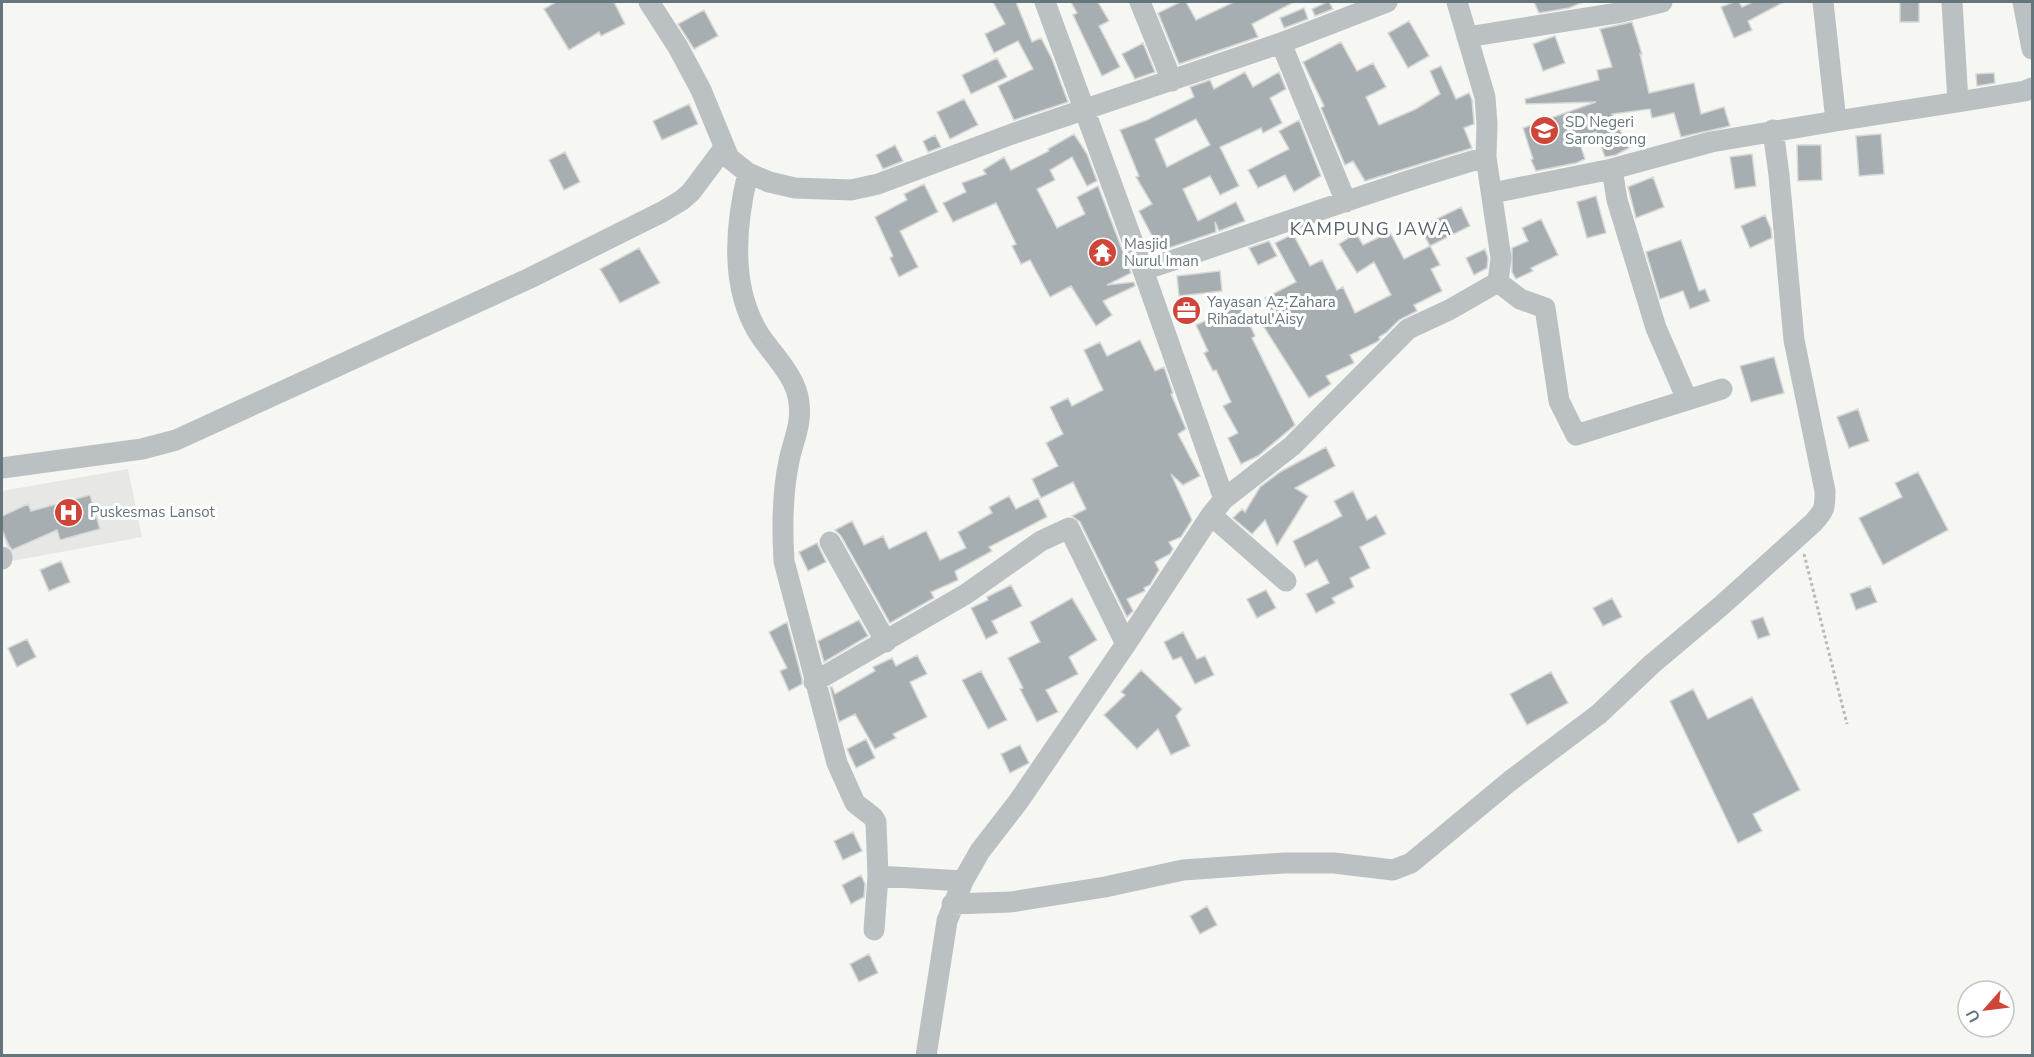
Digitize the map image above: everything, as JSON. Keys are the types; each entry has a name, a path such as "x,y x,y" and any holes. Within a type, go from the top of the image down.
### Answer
{"street":[{"path":"649,2 678,47 735,162 740,279 745,305 760,335 793,382 799,401 800,420 789,462 782,530 784,561 837,763 855,803 876,822 878,876 874,930"},
{"path":"1045,2 1143,270 1218,507 1286,581"},
{"path":"1140,2 1172,81"},
{"path":"735,162 769,182 795,188 850,190 864,188 1012,134 1281,43 1383,2"},
{"path":"1467,37 1617,13 1662,2"},
{"path":"1823,2 1836,121"},
{"path":"1952,2 1958,102"},
{"path":"2024,2 2032,49"},
{"path":"1462,3 1467,37 1485,97 1486,157 1502,258 1498,282"},
{"path":"1281,43 1346,202"},
{"path":"1492,193 1612,169 1711,142 2032,88"},
{"path":"952,904 1011,902 1105,887 1183,870 1284,862 1334,863 1393,870 1410,863 1510,781 1599,714 1652,664 1721,606 1823,513 1826,507 1826,491 1794,340 1773,130"},
{"path":"1143,270 1437,171 1486,157"},
{"path":"2,468 142,449 176,440 530,278 662,212 735,162"},
{"path":"1612,169 1617,200 1656,328 1686,400"},
{"path":"1498,282 1520,300 1545,308 1559,401 1576,435 1722,389"},
{"path":"926,1056 947,921 963,881 980,851 1018,802 1218,507 1292,446 1408,329 1449,310 1498,282"},
{"path":"814,682 966,594 1026,550 1069,528 1126,644"},
{"path":"831,542 886,642"},
{"path":"878,876 963,881"}],"path":[{"path":"1799,535 1847,724"}],"shaded area":[{"name":"Puskesmas Lansot","path":"128,469 142,537 12,561 2,533 2,491"}],"building":[{"path":"556,2 614,2 625,24 601,36 599,32 569,50 544,9"},
{"path":"993,2 1016,2 1032,42 1041,38 1052,59 1068,102 1014,120 998,86 1033,69 1018,41 994,53 985,34 1005,24"},
{"path":"1071,2 1098,2 1109,21 1099,26 1120,67 1102,76 1073,15 1077,13"},
{"path":"1180,2 1186,2 1196,20 1234,2 1294,2 1252,24 1258,37 1179,64 1158,13"},
{"path":"1327,2 1333,9 1315,16 1312,9"},
{"path":"1534,2 1583,2 1569,8 1539,13"},
{"path":"1739,2 1742,7 1753,2 1784,2 1748,21 1752,30 1734,38 1721,7"},
{"path":"1900,2 1919,2 1919,22 1900,22"},
{"path":"1304,8 1308,19 1284,28 1280,18"},
{"path":"704,10 718,36 694,49 678,24"},
{"path":"1409,21 1429,56 1408,68 1388,33"},
{"path":"1632,22 1642,54 1640,54 1649,93 1694,83 1701,114 1724,107 1730,126 1681,137 1674,113 1652,118 1650,109 1612,114 1629,148 1616,155 1605,157 1596,132 1578,138 1585,159 1536,171 1523,128 1596,102 1526,104 1525,99 1599,80 1597,70 1612,67 1600,29"},
{"path":"1555,36 1565,63 1543,71 1533,44"},
{"path":"1341,42 1357,71 1373,63 1386,87 1366,97 1379,125 1416,109 1440,94 1430,71 1441,66 1456,99 1469,93 1472,100 1474,124 1464,128 1472,148 1365,181 1353,161 1345,165 1321,108 1324,106 1303,62"},
{"path":"1143,43 1155,72 1135,79 1122,54"},
{"path":"997,58 1007,77 971,94 962,75"},
{"path":"1245,72 1253,87 1279,72 1286,89 1270,98 1282,123 1263,133 1261,128 1220,147 1239,186 1220,195 1210,176 1183,189 1198,221 1236,202 1245,221 1219,231 1215,222 1216,232 1160,251 1139,211 1152,204 1136,177 1139,176 1120,130 1147,120 1194,97 1190,87 1210,80 1214,89","holes":["1196,119 1210,145 1167,167 1155,139"]},
{"path":"1994,73 1995,83 1977,86 1976,74"},
{"path":"964,99 978,125 950,139 937,112"},
{"path":"689,104 698,124 662,140 653,121"},
{"path":"1299,120 1321,176 1294,192 1285,175 1258,188 1248,170 1289,149 1279,131"},
{"path":"1074,134 1087,154 1097,181 1087,186 1072,157 1050,170 1055,180 1037,189 1057,228 1085,214 1077,197 1098,186 1131,273 1107,285 1134,282 1135,286 1103,301 1112,315 1096,326 1071,286 1050,297 1030,260 1021,264 1012,246 1016,244 996,203 953,222 943,203 966,192 962,183 986,174 983,170 1004,157 1011,170 1049,151 1048,149"},
{"path":"1881,134 1884,174 1859,176 1856,136"},
{"path":"935,135 941,147 928,152 923,141"},
{"path":"895,145 903,161 883,169 876,155"},
{"path":"1797,145 1821,145 1822,180 1798,181"},
{"path":"565,152 580,182 564,190 549,160"},
{"path":"1752,154 1756,186 1735,189 1730,157"},
{"path":"1653,177 1664,207 1636,218 1628,187"},
{"path":"924,184 938,212 900,231 918,267 899,277 890,258 893,256 875,217 907,200 904,194"},
{"path":"1596,196 1606,233 1587,238 1577,202"},
{"path":"1461,207 1470,226 1430,246 1420,227"},
{"path":"1765,215 1772,238 1750,248 1741,226"},
{"path":"1541,219 1558,255 1531,268 1533,271 1516,279 1512,272 1512,248 1528,241 1522,228"},
{"path":"1390,232 1404,259 1430,246 1440,265 1431,269 1442,291 1414,305 1417,311 1399,320 1379,337 1377,342 1350,355 1354,363 1326,376 1331,384 1309,398 1262,324 1275,317 1265,298 1296,282 1275,243 1293,234 1310,266 1322,260 1337,290 1343,287 1355,313 1391,295 1374,262 1357,273 1339,244 1356,233 1363,245"},
{"path":"1681,240 1699,291 1705,289 1710,301 1690,309 1683,291 1660,299 1646,252"},
{"path":"1269,241 1277,256 1258,265 1249,248"},
{"path":"639,248 660,283 620,303 600,269"},
{"path":"1485,249 1488,258 1487,268 1474,275 1466,258"},
{"path":"1220,271 1222,291 1179,296 1177,276"},
{"path":"1241,305 1255,336 1252,338 1295,425 1258,456 1241,464 1228,438 1238,433 1223,406 1231,402 1216,370 1213,371 1204,353 1208,351 1196,325"},
{"path":"1140,340 1155,371 1164,367 1173,393 1171,394 1186,429 1178,434 1200,476 1183,485 1171,474 1192,520 1181,537 1169,542 1173,549 1170,554 1155,562 1159,570 1150,585 1144,588 1145,591 1127,599 1133,611 1127,617 1080,522 1072,516 1086,509 1073,482 1041,498 1032,479 1058,466 1046,443 1063,434 1050,407 1068,398 1072,406 1103,390 1084,350 1100,342 1107,356"},
{"path":"1774,357 1784,393 1751,402 1740,366"},
{"path":"1858,409 1869,441 1849,448 1837,417"},
{"path":"1326,447 1335,466 1295,488 1308,496 1277,546 1265,520 1252,534 1233,518 1242,509 1245,512 1260,487 1280,472"},
{"path":"1918,472 1948,530 1883,565 1859,518 1902,497 1895,483"},
{"path":"1353,491 1367,520 1376,515 1386,534 1360,547 1370,568 1350,578 1354,587 1332,598 1335,603 1316,613 1306,594 1329,583 1317,560 1305,567 1293,541 1342,516 1334,501"},
{"path":"90,495 100,529 60,540 57,530 12,550 9,546 2,530 2,516 28,504 31,511"},
{"path":"1009,496 1016,509 1038,498 1047,517 989,547 992,551 955,571 958,580 931,592 934,598 890,623 841,536 835,530 852,521 864,545 883,536 889,549 926,531 940,560 966,548 958,532 992,513 989,507"},
{"path":"817,543 826,562 808,571 799,552"},
{"path":"61,561 70,582 49,591 40,570"},
{"path":"1011,585 1022,606 992,621 998,633 986,639 971,608"},
{"path":"1870,586 1877,602 1856,610 1850,594"},
{"path":"1266,590 1276,608 1257,618 1247,599"},
{"path":"1072,598 1097,640 1069,657 1078,674 1046,690 1058,712 1037,722 1020,689 1023,688 1008,658 1040,642 1030,622"},
{"path":"1612,598 1622,617 1603,626 1593,608"},
{"path":"1763,617 1770,635 1758,639 1751,621"},
{"path":"859,620 868,636 824,662 818,641"},
{"path":"787,622 802,679 802,684 789,691 780,671 787,668 769,632"},
{"path":"1183,632 1197,659 1205,656 1214,675 1195,684 1181,657 1173,660 1164,642"},
{"path":"27,639 36,657 17,667 8,648"},
{"path":"917,655 927,674 910,682 927,717 893,734 896,738 875,749 855,714 839,722 830,687 835,694 875,671 873,667 892,658 896,666"},
{"path":"1141,670 1182,709 1176,716 1190,746 1171,755 1158,729 1137,749 1104,715 1125,695 1121,692"},
{"path":"981,671 1007,720 988,729 962,680"},
{"path":"1551,672 1568,703 1527,725 1510,694"},
{"path":"1693,689 1708,719 1752,697 1800,790 1753,814 1762,831 1738,843 1670,701"},
{"path":"866,739 875,758 856,768 847,749"},
{"path":"1020,745 1029,763 1010,773 1001,754"},
{"path":"853,832 862,851 843,860 834,841"},
{"path":"861,875 865,884 864,897 851,904 842,885"},
{"path":"1207,906 1217,925 1200,934 1190,916"},
{"path":"869,954 878,973 859,982 850,964"}],"place":[{"name":"SD Negeri Sarongsong","path":"1544,131"},
{"name":"Masjid Nurul Iman","path":"1103,253"},
{"name":"Yayasan Az-Zahara Rihadatul'Aisy","path":"1186,311"},
{"name":"Puskesmas Lansot","path":"69,512"}],"district":[{"name":"KAMPUNG JAWA","path":"1371,229"}]}
